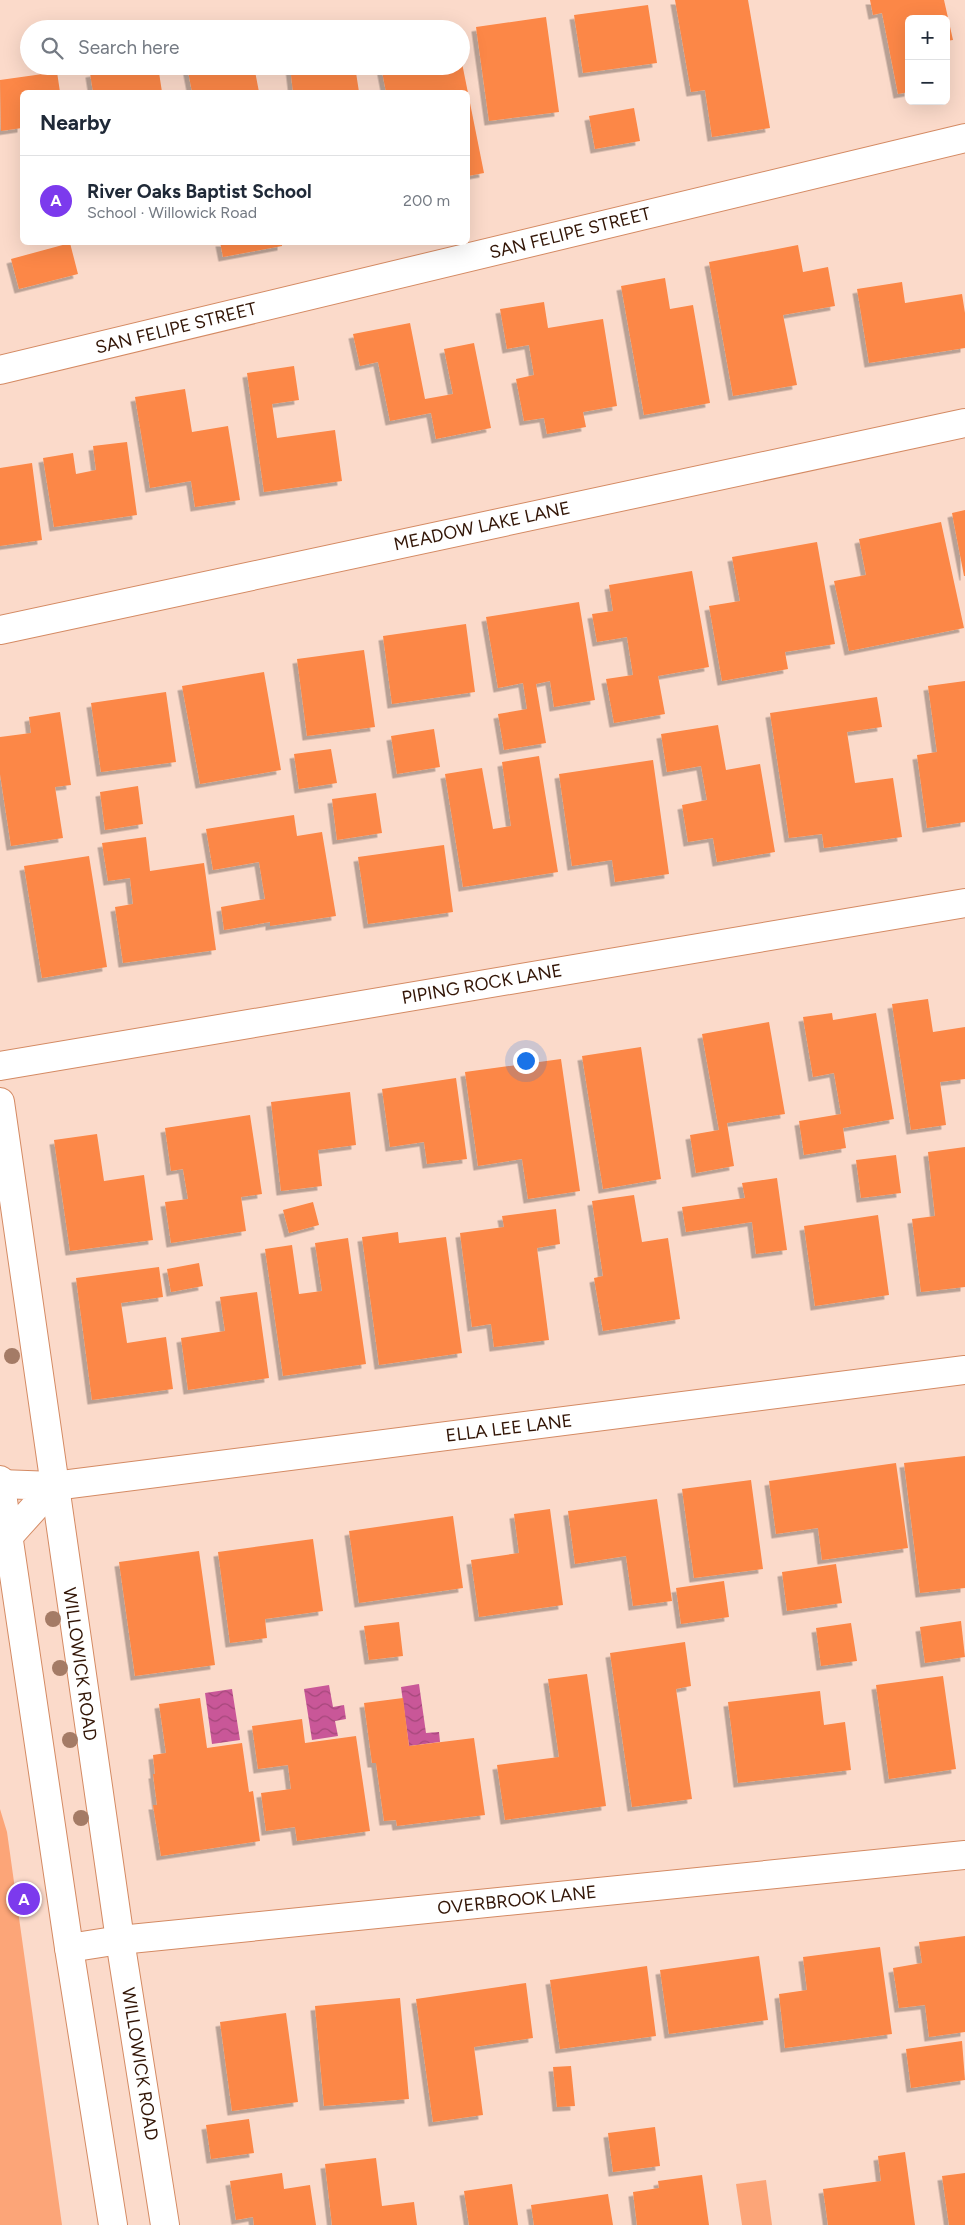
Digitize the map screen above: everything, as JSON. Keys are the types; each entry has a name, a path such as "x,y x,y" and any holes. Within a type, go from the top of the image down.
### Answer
{"street":[{"name":"SAN FELIPE STREET","path":"0,370 965,138"},
{"name":"MEADOW LAKE LANE","path":"0,630 965,423"},
{"name":"PIPING ROCK LANE","path":"0,1066 965,903"},
{"name":"WILLOWICK ROAD","path":"0,1102 120,1940 165,2225"},
{"name":"ELLA LEE LANE","path":"0,1484 54,1486 965,1370"},
{"path":"0,1480 7,1538 69,1948 113,2225"},
{"path":"7,1538 54,1486"},
{"name":"OVERBROOK LANE","path":"69,1948 120,1940 965,1855"}],"shaded area":[{"path":"0,1809 7,1832 62,2225 0,2225"},
{"path":"766,2180 772,2225 742,2225 736,2184"}],"water":[{"path":"419,1684 426,1733 439,1732 440,1742 409,1746 401,1687"},
{"path":"329,1685 333,1707 344,1705 346,1719 335,1721 338,1736 312,1740 304,1689"},
{"path":"232,1689 240,1740 212,1744 205,1693"}],"building":[{"path":"675,0 748,0 770,128 712,137 705,90 691,92"},
{"path":"870,0 944,0 947,15 905,15 905,93 898,94 882,13 873,15"},
{"path":"648,5 657,63 583,73 574,15"},
{"path":"546,17 559,112 489,121 476,27"},
{"path":"950,27 953,40 950,40"},
{"path":"36,75 57,75 60,90 20,90 20,128 1,131 0,80"},
{"path":"90,75 159,75 162,90 93,90"},
{"path":"189,75 256,75 259,90 192,90"},
{"path":"291,75 356,75 359,90 293,90"},
{"path":"383,75 464,75 468,90 386,90"},
{"path":"470,103 484,173 470,176"},
{"path":"634,108 640,141 595,149 589,116"},
{"path":"63,245 71,245 78,274 19,289 11,259"},
{"path":"221,245 282,245 282,246 223,257"},
{"path":"798,245 803,272 828,267 835,306 783,315 797,385 733,396 709,262"},
{"path":"665,278 670,309 693,305 710,403 644,415 621,286"},
{"path":"902,282 905,303 962,294 965,313 965,348 869,363 857,289"},
{"path":"544,302 548,328 603,319 617,406 583,412 586,427 547,434 544,418 524,421 516,379 534,375 529,345 507,349 500,309"},
{"path":"410,323 425,399 453,394 444,349 474,343 491,428 436,439 431,413 390,421 378,362 360,366 353,334"},
{"path":"294,366 299,400 272,404 277,438 335,430 342,481 264,492 247,373"},
{"path":"185,389 192,432 228,426 240,500 195,507 191,481 150,488 135,397"},
{"path":"127,442 137,515 54,527 43,458 73,453 76,474 96,470 93,446"},
{"path":"32,463 42,540 0,546 0,468"},
{"path":"965,510 965,576 964,576 952,513"},
{"path":"941,522 964,628 849,651 834,581 866,575 859,539"},
{"path":"817,542 835,644 785,652 788,669 722,681 709,606 740,601 732,557"},
{"path":"692,571 709,667 658,676 665,714 614,723 606,679 633,675 627,637 597,642 592,614 613,611 609,585"},
{"path":"579,602 595,700 554,707 550,681 536,684 546,743 504,750 498,714 527,709 523,683 498,688 486,617"},
{"path":"466,624 475,692 392,704 383,636"},
{"path":"364,650 375,727 307,736 297,659"},
{"path":"264,672 281,770 200,784 182,686"},
{"path":"965,681 965,822 927,828 917,755 937,752 928,686"},
{"path":"166,692 176,762 101,772 91,703"},
{"path":"877,697 882,727 847,732 855,783 893,778 902,837 824,848 822,834 789,838 770,713"},
{"path":"60,712 71,785 55,787 63,838 11,846 0,774 0,737 31,733 29,717"},
{"path":"718,725 726,770 760,764 775,852 717,862 713,838 688,842 682,805 707,800 701,766 667,772 661,734"},
{"path":"434,729 440,767 397,774 391,736"},
{"path":"331,749 337,783 299,789 294,754"},
{"path":"539,756 558,872 463,887 445,774 482,768 493,829 511,826 502,762"},
{"path":"653,760 669,874 615,882 612,860 572,866 559,774"},
{"path":"138,786 143,824 105,830 100,792"},
{"path":"376,793 382,833 337,840 332,799"},
{"path":"294,815 297,836 322,832 336,916 270,926 270,922 224,930 221,907 265,899 259,862 213,870 206,829"},
{"path":"146,837 150,871 204,863 216,950 123,963 115,907 133,904 130,878 108,881 102,843"},
{"path":"444,845 453,912 368,924 358,857"},
{"path":"89,856 107,967 42,978 24,866"},
{"path":"928,999 933,1032 965,1027 965,1079 940,1082 946,1125 911,1130 892,1004"},
{"path":"832,1013 833,1020 876,1013 894,1119 843,1128 846,1148 804,1155 799,1121 841,1114 834,1073 813,1077 803,1017"},
{"path":"769,1022 785,1114 727,1123 734,1166 696,1173 690,1135 719,1130 702,1034"},
{"path":"641,1047 661,1179 603,1189 582,1056"},
{"path":"561,1059 580,1191 528,1199 522,1159 478,1166 465,1072"},
{"path":"456,1078 467,1159 427,1164 424,1142 390,1147 382,1089"},
{"path":"350,1092 356,1145 318,1150 322,1186 281,1191 271,1102"},
{"path":"250,1115 262,1194 241,1197 246,1231 171,1243 165,1202 188,1199 183,1169 171,1171 165,1128"},
{"path":"97,1134 104,1181 144,1175 153,1240 70,1251 54,1140"},
{"path":"965,1147 965,1287 921,1292 912,1219 935,1216 928,1152"},
{"path":"896,1155 901,1193 861,1198 856,1160"},
{"path":"777,1178 787,1250 756,1254 752,1222 686,1232 682,1207 745,1198 742,1183"},
{"path":"634,1195 642,1242 668,1238 680,1319 603,1331 594,1278 603,1276 592,1201"},
{"path":"313,1202 319,1225 289,1233 283,1210"},
{"path":"556,1209 560,1244 537,1248 549,1340 494,1347 491,1324 472,1327 460,1233 504,1227 502,1216"},
{"path":"878,1215 889,1295 815,1306 804,1226"},
{"path":"398,1232 399,1243 446,1237 462,1353 379,1365 362,1237"},
{"path":"348,1238 366,1364 283,1376 265,1249 292,1245 299,1294 322,1291 315,1243"},
{"path":"199,1263 203,1286 171,1292 167,1269"},
{"path":"159,1267 163,1297 121,1303 127,1343 166,1337 173,1389 92,1400 76,1278"},
{"path":"257,1292 269,1378 188,1390 181,1338 225,1331 220,1297"},
{"path":"965,1456 965,1588 920,1593 904,1463"},
{"path":"896,1463 908,1548 822,1560 818,1528 776,1534 769,1481"},
{"path":"751,1480 763,1569 694,1578 682,1489"},
{"path":"657,1499 672,1601 633,1606 626,1556 575,1564 568,1511"},
{"path":"550,1509 563,1605 479,1617 471,1560 519,1553 514,1514"},
{"path":"453,1516 463,1588 359,1603 349,1531"},
{"path":"313,1539 323,1611 265,1619 267,1638 230,1643 218,1552"},
{"path":"199,1551 215,1665 135,1676 119,1562"},
{"path":"836,1564 842,1603 787,1611 782,1572"},
{"path":"724,1581 729,1617 681,1624 676,1588"},
{"path":"961,1621 965,1657 925,1663 920,1627"},
{"path":"399,1622 403,1656 369,1660 364,1626"},
{"path":"851,1623 857,1661 821,1666 816,1628"},
{"path":"685,1642 691,1686 676,1689 692,1799 632,1807 610,1653"},
{"path":"587,1674 606,1806 505,1820 497,1765 559,1757 548,1679"},
{"path":"943,1676 956,1769 889,1779 876,1685"},
{"path":"820,1691 824,1725 845,1722 851,1770 738,1783 728,1702"},
{"path":"200,1698 207,1748 242,1743 249,1792 253,1791 260,1841 161,1856 153,1805 157,1805 153,1774 155,1774 153,1755 166,1753 159,1704"},
{"path":"403,1698 409,1746 474,1738 485,1815 397,1826 396,1820 384,1821 376,1763 372,1763 364,1703"},
{"path":"302,1719 305,1743 356,1736 370,1831 297,1841 295,1827 266,1831 261,1793 291,1789 288,1765 258,1769 252,1726"},
{"path":"965,1936 965,2032 929,2037 925,2005 899,2008 893,1968 922,1963 919,1942"},
{"path":"880,1947 892,2034 785,2048 779,1994 807,1990 803,1957"},
{"path":"759,1956 768,2020 669,2034 660,1970"},
{"path":"647,1966 656,2036 560,2049 550,1980"},
{"path":"526,1983 533,2038 474,2047 483,2115 433,2122 416,1999"},
{"path":"400,1998 409,2099 324,2106 315,2006"},
{"path":"286,2013 298,2102 232,2111 220,2022"},
{"path":"962,2041 965,2080 911,2088 906,2049"},
{"path":"571,2066 575,2106 557,2107 553,2067"},
{"path":"249,2119 254,2153 211,2159 206,2125"},
{"path":"655,2127 660,2166 613,2172 608,2133"},
{"path":"905,2152 915,2225 828,2225 823,2189 881,2181 878,2156"},
{"path":"376,2158 382,2206 414,2202 417,2225 332,2225 325,2164"},
{"path":"282,2173 284,2189 310,2185 316,2225 254,2225 253,2217 236,2220 230,2181"},
{"path":"965,2173 965,2225 949,2225 942,2176"},
{"path":"702,2175 709,2225 637,2225 633,2192 659,2188 658,2181"},
{"path":"512,2184 518,2225 469,2225 464,2191"},
{"path":"608,2194 613,2225 534,2225 531,2205"}],"place":[{"name":"River Oaks Baptist School","path":"24,1899"}]}
